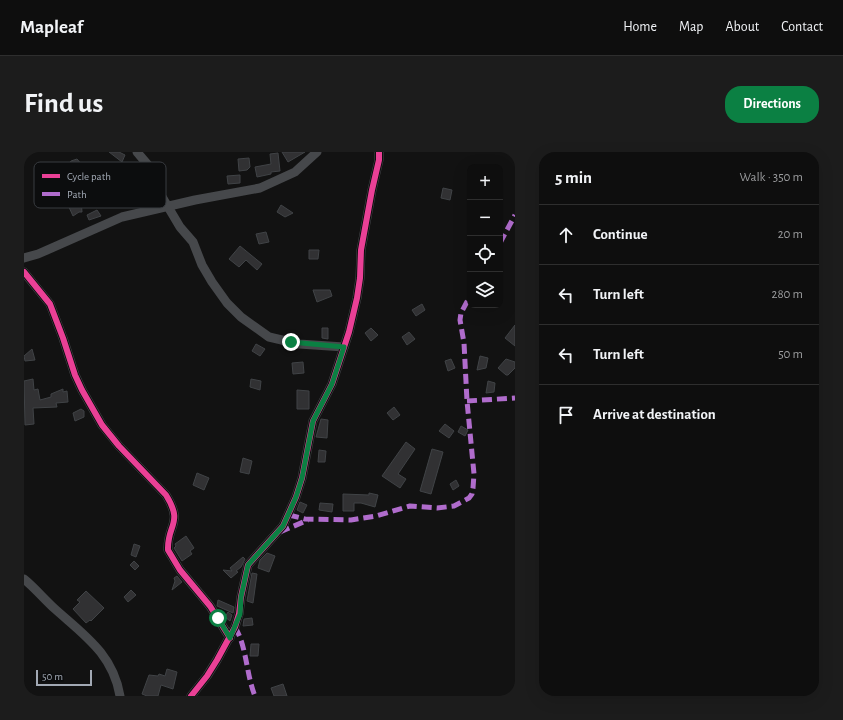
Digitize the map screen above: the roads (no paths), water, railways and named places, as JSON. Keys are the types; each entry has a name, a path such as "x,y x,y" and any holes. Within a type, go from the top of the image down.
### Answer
{"street":[{"path":"137,152 145,162"},
{"path":"316,152 295,172 260,188 167,206 180,227 193,242 202,265 212,282 227,303 241,317 269,337 299,344 344,347"},
{"path":"192,696 207,676 230,638 240,614 241,597 248,565 283,526 294,503 302,478 313,421 332,384 349,332 357,298 360,278 361,250 379,160 378,152"},
{"path":"24,258 38,254 122,217 159,208"},
{"path":"24,272 50,304 75,375 102,424 119,446 161,490 172,504 175,518 168,550 180,570 210,606 230,638"},
{"path":"24,579 54,608 83,632 97,648 109,663 115,677 120,696"}]}
